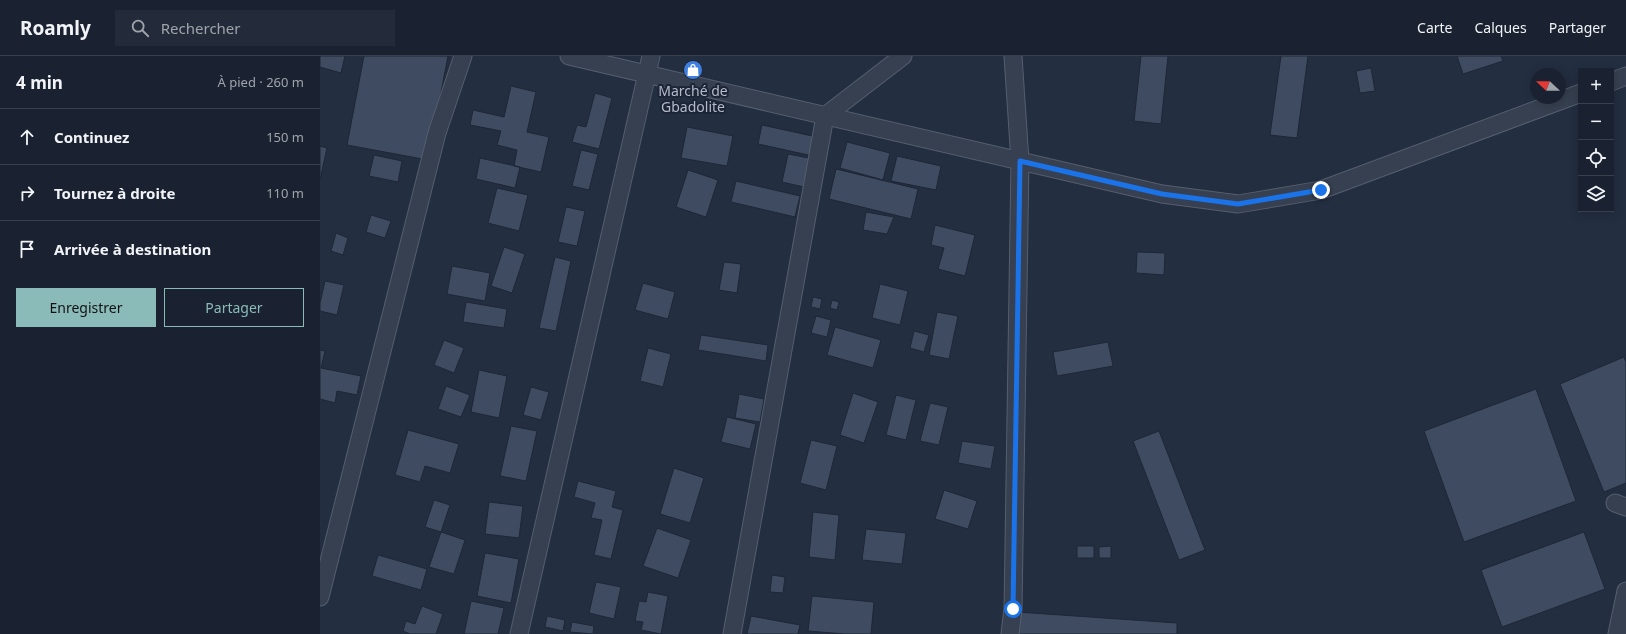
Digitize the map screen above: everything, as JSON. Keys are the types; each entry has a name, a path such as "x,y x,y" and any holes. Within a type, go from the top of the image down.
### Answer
{"street":[{"path":"320,597 437,133 463,56"},
{"path":"569,56 1162,194 1238,204 1321,190 1578,94"},
{"path":"519,634 651,56"},
{"path":"732,634 825,116 903,56"},
{"path":"1010,634 1013,601 1020,161 1013,56"},
{"path":"1614,81 1626,76"},
{"path":"1617,634 1626,591"}],"building":[{"path":"320,56 345,56 341,73 320,67"},
{"path":"364,56 448,56 428,160 347,145"},
{"path":"1141,56 1168,56 1161,124 1134,121"},
{"path":"1281,56 1308,56 1297,138 1270,135"},
{"path":"1457,56 1501,56 1503,61 1463,74"},
{"path":"1371,68 1375,91 1360,93 1356,71"},
{"path":"511,86 536,92 527,132 549,137 541,172 514,166 517,150 497,145 501,131 470,125 473,110 504,117"},
{"path":"595,93 612,98 599,149 572,142 577,125 586,127"},
{"path":"762,125 817,137 813,156 758,144"},
{"path":"687,127 733,136 727,166 681,158"},
{"path":"847,142 890,153 883,180 840,168"},
{"path":"320,146 327,148 320,180"},
{"path":"581,150 598,154 589,190 572,186"},
{"path":"788,154 814,159 808,188 782,182"},
{"path":"374,155 402,161 398,182 369,176"},
{"path":"897,156 941,166 936,190 891,181"},
{"path":"480,158 520,167 515,188 476,179"},
{"path":"836,169 918,189 911,219 829,199"},
{"path":"688,170 718,180 706,217 676,207"},
{"path":"736,181 800,196 795,217 731,202"},
{"path":"497,188 528,195 519,231 488,223"},
{"path":"566,207 585,211 577,246 558,242"},
{"path":"866,212 894,217 887,234 863,230"},
{"path":"371,215 391,221 385,238 366,232"},
{"path":"935,225 975,235 965,276 938,269 944,248 931,245"},
{"path":"336,233 348,238 343,255 331,251"},
{"path":"504,247 525,254 512,293 491,286"},
{"path":"1137,252 1165,253 1164,275 1136,273"},
{"path":"555,257 571,261 556,331 539,328"},
{"path":"724,262 741,264 737,293 719,290"},
{"path":"452,266 490,273 485,301 447,294"},
{"path":"325,281 344,285 337,315 320,311 320,303"},
{"path":"643,283 675,292 668,319 635,310"},
{"path":"880,284 908,291 900,325 872,318"},
{"path":"813,297 822,299 820,309 811,307"},
{"path":"832,300 839,302 837,310 830,308"},
{"path":"466,302 507,309 504,328 463,322"},
{"path":"937,312 958,316 949,359 929,355"},
{"path":"816,316 831,320 827,337 811,333"},
{"path":"835,327 881,340 873,368 827,355"},
{"path":"914,331 929,335 924,352 910,348"},
{"path":"701,335 768,345 766,361 698,350"},
{"path":"444,340 464,348 454,373 434,365"},
{"path":"1108,342 1113,366 1057,376 1053,352"},
{"path":"648,348 671,354 663,387 640,381"},
{"path":"320,350 325,351 321,368 361,376 357,395 337,391 335,403 320,399"},
{"path":"1624,357 1626,362 1626,483 1604,492 1560,384"},
{"path":"479,370 507,376 499,418 471,412"},
{"path":"446,386 470,395 461,417 438,409"},
{"path":"531,387 549,392 541,420 523,415"},
{"path":"1536,389 1576,501 1464,542 1424,431"},
{"path":"853,393 878,402 864,443 840,435"},
{"path":"739,394 764,399 760,422 735,418"},
{"path":"896,395 916,400 906,440 886,435"},
{"path":"930,403 948,407 939,445 920,441"},
{"path":"727,417 756,424 750,449 721,442"},
{"path":"511,426 537,431 526,481 500,476"},
{"path":"408,430 459,444 450,473 425,466 420,482 395,475"},
{"path":"1159,431 1205,550 1179,560 1133,441"},
{"path":"811,440 837,446 826,490 800,483"},
{"path":"962,441 995,446 991,469 958,463"},
{"path":"674,468 704,478 690,523 660,514"},
{"path":"578,481 616,491 612,507 623,510 611,559 594,555 602,520 591,518 595,503 574,497"},
{"path":"944,490 977,501 968,529 935,519"},
{"path":"434,500 450,505 441,532 425,527"},
{"path":"489,502 523,506 519,538 485,534"},
{"path":"813,512 839,515 835,560 809,557"},
{"path":"657,528 691,540 678,578 643,566"},
{"path":"866,529 906,533 902,564 862,560"},
{"path":"441,532 465,540 454,574 429,567"},
{"path":"1584,532 1605,589 1502,627 1481,570"},
{"path":"1077,546 1094,546 1094,558 1077,558"},
{"path":"1111,546 1111,558 1099,558 1099,547"},
{"path":"485,553 519,559 511,603 477,596"},
{"path":"378,555 427,569 421,590 372,576"},
{"path":"772,575 785,577 783,593 770,592"},
{"path":"596,582 621,587 614,619 589,613"},
{"path":"648,592 668,596 661,634 641,630 643,622 635,621 639,601 646,602"},
{"path":"812,596 874,602 871,634 845,634 808,631"},
{"path":"471,601 504,608 498,634 464,634"},
{"path":"422,606 443,614 436,634 410,634 403,631 406,621 415,624"},
{"path":"1017,612 1177,623 1177,634 1016,634"},
{"path":"547,616 565,620 563,631 545,627"},
{"path":"751,616 800,625 798,634 747,634"},
{"path":"572,622 594,626 593,634 570,632"}],"place":[{"name":"Marché de Gbadolite","path":"693,70"}],"route":[{"path":"1013,609 1020,161 1162,194 1238,204 1321,190"}]}
